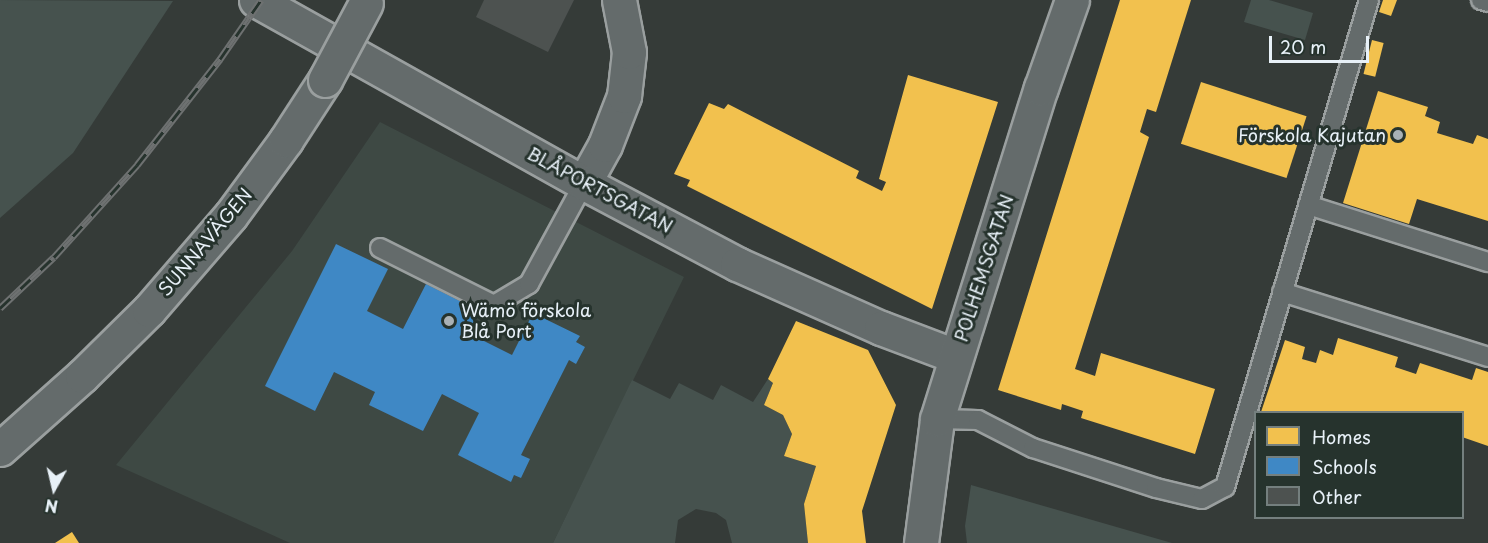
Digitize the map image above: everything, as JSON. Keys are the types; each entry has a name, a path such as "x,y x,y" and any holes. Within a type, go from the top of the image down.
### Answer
{"street":[{"name":"BLÅPORTSGATAN","path":"256,0 584,183 737,264 798,292 955,356"},
{"path":"584,183 605,146 624,96 629,52 619,0"},
{"name":"POLHEMSGATAN","path":"921,543 937,418 955,356 1072,0"},
{"name":"SUNNAVÄGEN","path":"0,449 82,376 149,310 231,215 286,140 325,80 366,2"}],"lane":[{"path":"937,418 978,420 1033,448 1156,488 1202,499 1226,487 1369,0"},
{"path":"1481,0 1488,2"},
{"path":"380,248 494,305 529,284 584,183"},
{"path":"1308,205 1488,262"},
{"path":"1282,291 1488,357"}],"shaded area":[{"path":"0,0 173,1 73,153 0,218"},
{"path":"1251,0 1269,0 1313,13 1305,40 1244,22"},
{"name":"Wämö förskola Blå Port","path":"380,122 684,277 553,543 290,543 116,465 292,251"},
{"path":"768,379 773,383 764,405 783,415 792,434 784,456 816,466 804,504 808,543 732,543 726,520 716,513 696,509 678,520 675,543 553,543 632,380 670,399 679,383 713,400 721,385 753,402"},
{"path":"971,485 1172,543 967,543 965,526"}],"building: Homes":[{"path":"1120,0 1191,0 1156,112 1147,109 1140,132 1149,137 1075,369 1095,376 1101,353 1215,389 1195,454 1081,418 1083,411 1062,404 1061,410 998,390"},
{"path":"1383,0 1397,0 1391,16 1379,12"},
{"path":"1372,40 1384,43 1375,77 1364,74"},
{"path":"908,75 998,102 932,309 687,186 690,180 674,174 709,103 724,109 728,104 859,171 856,178 882,191 886,182 879,179"},
{"path":"1201,82 1307,116 1286,178 1181,144"},
{"path":"1378,91 1428,107 1425,116 1440,122 1437,133 1473,144 1477,135 1488,139 1488,221 1417,199 1409,224 1343,203"},
{"path":"796,321 868,350 896,405 862,511 866,543 808,543 804,504 816,466 784,456 792,434 783,415 764,405 773,383 768,379"},
{"path":"1338,338 1398,357 1395,367 1416,374 1420,363 1472,380 1476,368 1488,372 1488,446 1464,438 1464,411 1261,411 1285,340 1305,347 1302,359 1316,363 1320,350 1333,355"},
{"path":"72,532 79,543 55,543"}],"building: Schools":[{"path":"336,244 388,269 367,311 403,329 426,284 480,311 468,333 512,355 533,313 580,336 576,342 585,347 576,364 569,360 521,455 530,459 521,478 514,475 511,482 458,455 479,413 442,394 423,431 369,405 375,392 334,372 315,411 265,386"}],"building: Other":[{"path":"484,0 574,0 548,52 476,17"}],"railway":[{"path":"0,308 54,257 137,165 220,59 261,0"}],"place":[{"name":"Förskola Kajutan","path":"1398,135"},
{"name":"Wämö förskola Blå Port","path":"449,321"}]}
